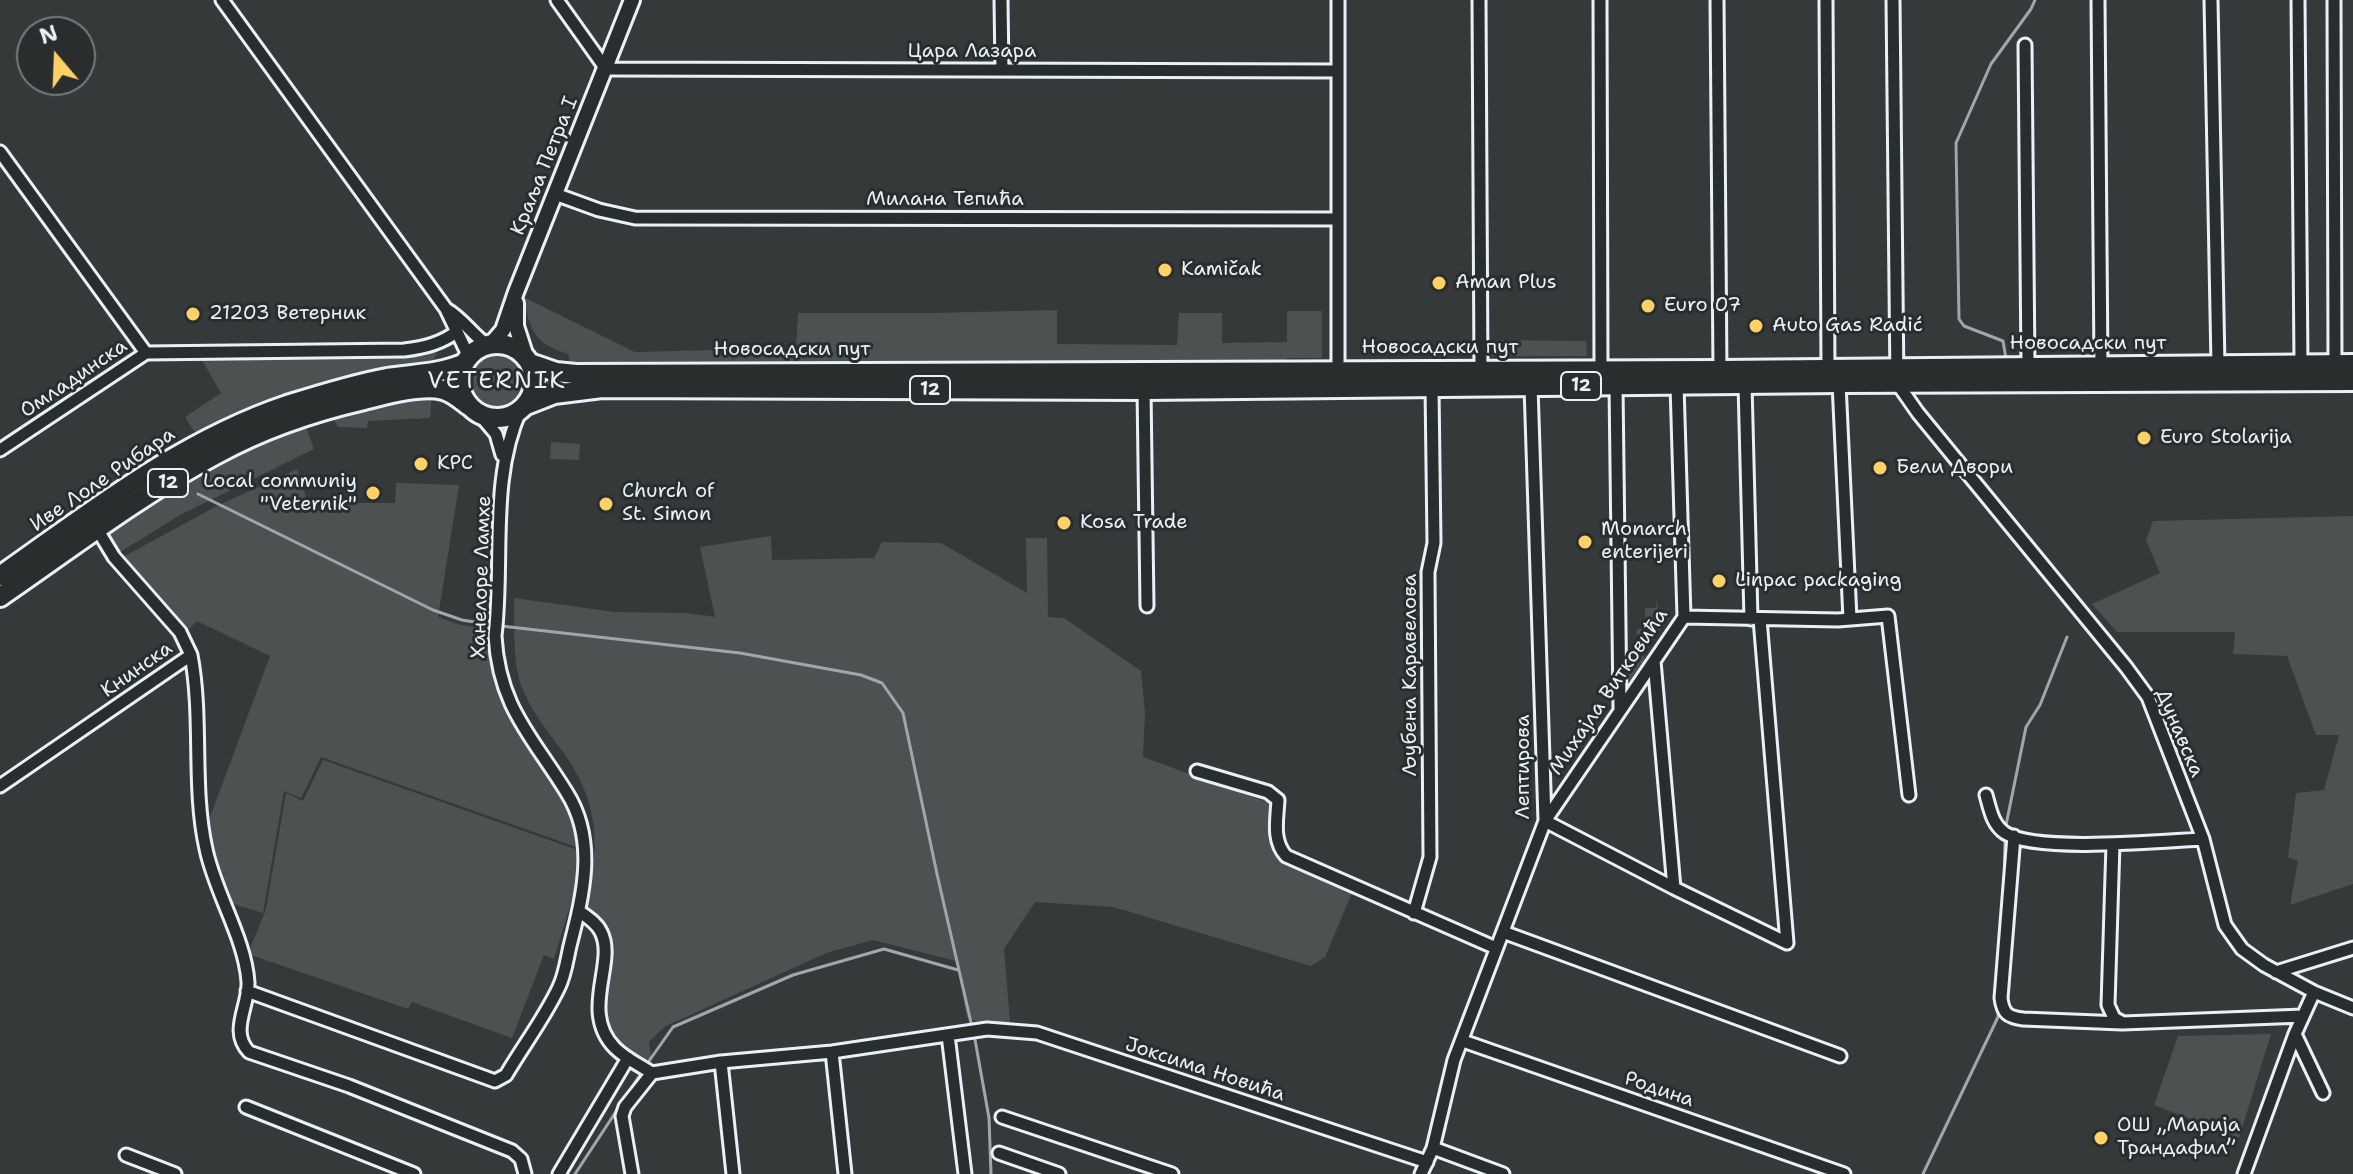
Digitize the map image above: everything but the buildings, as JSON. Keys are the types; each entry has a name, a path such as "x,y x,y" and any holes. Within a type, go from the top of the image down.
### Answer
{"main road":[{"name":"12","path":"467,360 489,345 510,346 528,360"},
{"path":"467,360 459,381 462,394 474,410"},
{"name":"Иве Лоле Рибара","path":"0,597 195,444 256,417 317,396 385,379 442,371 467,360"},
{"name":"Новосадски пут","path":"528,360 556,372 576,374 1601,369 1720,370 1834,376 2353,381"},
{"path":"523,407 532,394 534,382 528,360"},
{"name":"Новосадски пут","path":"1897,375 2028,366 2344,364"},
{"name":"Новосадски пут","path":"523,407 554,394 602,388 1338,389 1745,384 1834,376"},
{"name":"Иве Лоле Рибара","path":"0,576 214,455 262,432 324,410 389,394 431,388 443,390 474,410"},
{"name":"12","path":"474,410 491,418 504,418 523,407"}],"street":[{"path":"222,0 446,309 467,360"},
{"path":"557,0 606,69"},
{"name":"Краља Петра I","path":"489,345 503,330 632,0"},
{"path":"1001,0 1002,70"},
{"path":"1338,0 1338,389"},
{"path":"1479,0 1481,370"},
{"path":"1600,0 1601,369"},
{"path":"1717,0 1720,370"},
{"path":"1826,0 1834,376 1850,619"},
{"path":"1893,0 1897,375"},
{"path":"2098,0 2101,366"},
{"path":"2211,0 2218,365"},
{"path":"2298,0 2301,364"},
{"path":"2334,0 2344,364"},
{"path":"2025,45 2028,366"},
{"name":"Цара Лазара","path":"606,69 1338,71"},
{"path":"0,152 146,353"},
{"name":"Милана Тепића","path":"555,194 599,210 635,218 1338,219"},
{"path":"516,292 516,326 528,360"},
{"path":"446,309 456,315 474,336 489,345"},
{"name":"Омладинска","path":"0,450 146,353 404,350 427,346 456,332"},
{"name":"Дунавска","path":"1897,375 1912,405 2148,697 2203,839 2225,925 2242,949 2276,972 2353,1008"},
{"path":"1545,821 1787,943 1755,619 1745,384"},
{"name":"Михајла Витковића","path":"1545,821 1684,617 1677,385"},
{"name":"Лептирова","path":"1421,1174 1433,1148 1454,1060 1545,821 1531,386"},
{"path":"1616,386 1620,708"},
{"name":"Љубена Каравелова","path":"1414,913 1430,857 1428,572 1434,543 1432,388"},
{"path":"1144,390 1147,606"},
{"name":"Ханелоре Ламхе","path":"247,991 495,1081 506,1075 560,985 586,872 584,838 570,796 524,730 507,699 496,661 504,467 509,438 523,407"},
{"name":"Ханелоре Ламхе","path":"474,410 499,439 504,467"},
{"name":"Книнска","path":"0,786 191,655 180,632 114,557 93,522"},
{"path":"1684,617 1850,619 1888,616 1909,795"},
{"path":"191,655 205,847 248,982 239,1034 242,1044 249,1052 349,1086 512,1151 521,1159 525,1174"},
{"path":"1654,660 1674,888"},
{"path":"1197,771 1268,792 1278,800 1276,839 1286,856 1496,948"},
{"path":"1986,795 1993,820 2005,833 2014,836 2048,842 2113,844 2203,839"},
{"path":"2014,836 2001,998 2003,1011 2011,1018 2123,1023 2303,1016"},
{"path":"2113,844 2108,1005 2114,1018 2123,1023"},
{"path":"579,911 596,924 604,939 599,1018 609,1039 628,1058 647,1070 622,1116 632,1174"},
{"path":"1503,932 1840,1056"},
{"path":"2276,972 2353,948"},
{"path":"2244,1174 2295,1034 2314,992"},
{"name":"Јоксима Новића","path":"647,1070 832,1052 973,1031 1010,1029 1037,1033 1427,1162"},
{"path":"2295,1034 2323,1093"},
{"path":"948,1035 965,1174"},
{"name":"Родина","path":"1463,1041 1844,1174"},
{"path":"832,1052 845,1174"},
{"path":"559,1174 628,1058"},
{"path":"721,1062 733,1174"},
{"path":"246,1107 414,1174"},
{"path":"1002,1117 1172,1174"},
{"path":"1433,1148 1503,1174"},
{"path":"999,1153 1059,1174"},
{"path":"126,1155 175,1174"}],"shaded area":[{"path":"523,297 635,352 796,348 798,313 1057,310 1057,344 1177,345 1179,313 1222,313 1222,343 1287,342 1287,311 1322,311 1322,358 1287,358 1286,363 571,366 568,354 547,345 535,334"},
{"path":"1492,340 1586,341 1587,356 1492,356"},
{"path":"439,347 430,368 200,433 194,431 185,417 221,393 199,355 404,356"},
{"path":"497,352 508,354 517,361 524,370 524,392 517,401 508,408 497,410 486,408 477,401 470,392 468,381 470,370 477,361 486,354"},
{"path":"432,394 430,418 368,421 367,428 338,427 330,413"},
{"path":"304,422 314,449 180,515 117,554 103,532 208,464"},
{"path":"551,442 580,444 579,460 550,459"},
{"path":"297,469 308,503 395,503 396,483 459,485 438,617 461,625 490,629 496,675 504,702 519,731 564,798 576,821 582,849 321,757 301,798 284,791 263,913 227,902 207,825 270,656 197,621 187,631 121,558 217,506"},
{"path":"2353,516 2353,884 2290,905 2298,861 2288,857 2296,793 2324,790 2339,735 2316,735 2287,656 2233,654 2235,632 2117,632 2092,604 2160,573 2146,540 2153,521"},
{"path":"771,536 772,560 874,558 882,542 941,543 1027,593 1026,538 1047,538 1048,617 1064,618 1141,671 1145,713 1143,757 1272,804 1271,839 1281,862 1352,893 1325,957 1311,966 1113,907 1035,902 1004,949 1010,1022 981,1023 967,1018 956,961 873,940 826,953 664,1027 649,1042 652,1063 626,1049 612,1031 606,1008 611,951 609,935 586,906 595,843 589,804 573,767 538,718 521,685 515,653 514,598 614,612 686,613 715,617 700,547"},
{"path":"1657,597 1658,619 1668,619 1644,652 1644,636 1637,636 1637,629 1645,629 1645,608 1656,608"},
{"path":"1627,656 1644,656 1644,661 1626,685"},
{"path":"323,760 586,853 554,959 544,955 512,1038 412,1002 408,1009 248,954 266,909 286,793 303,801"},
{"path":"2271,1034 2239,1138 2154,1105 2178,1036"}],"waterway":[{"path":"2006,359 2003,341 1964,326 1959,319 1956,143 1991,64 2035,0"},
{"path":"198,494 433,610 462,620 493,625"},
{"path":"501,626 740,653 861,675 882,683 903,713 972,1027"},
{"path":"2005,830 2026,727 2040,705 2067,637"},
{"path":"2004,894 2005,837"},
{"path":"649,1061 673,1027 793,975 884,949 958,970"},
{"path":"1923,1174 1998,1017 1998,1009"},
{"path":"974,1034 989,1118 991,1174"},
{"path":"575,1174 640,1075"}],"place":[{"name":"Kamičak","path":"1165,270"},
{"name":"Aman Plus","path":"1439,283"},
{"name":"Euro 07","path":"1648,306"},
{"name":"21203 Ветерник","path":"193,314"},
{"name":"Auto Gas Radić","path":"1756,326"},
{"name":"Euro Stolarija","path":"2144,438"},
{"name":"KPC","path":"421,464"},
{"name":"Бели Двори","path":"1880,468"},
{"name":"Local communiy \"Veternik\"","path":"373,493"},
{"name":"Church of St. Simon","path":"606,504"},
{"name":"Kosa Trade","path":"1064,523"},
{"name":"Monarch enterijeri","path":"1585,542"},
{"name":"Linpac packaging","path":"1719,581"},
{"name":"ОШ „Марија Трандафил”","path":"2101,1138"}],"district":[{"name":"VETERNIK","path":"497,382"}]}
